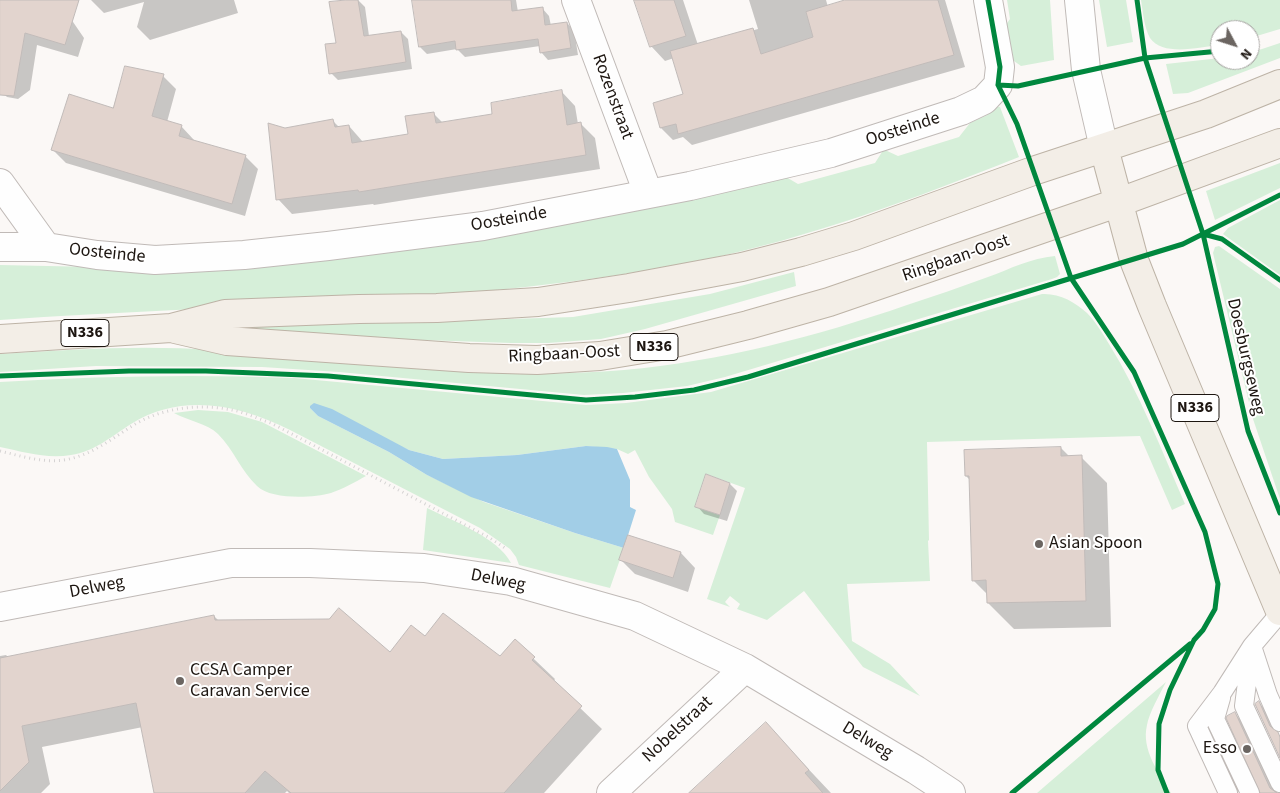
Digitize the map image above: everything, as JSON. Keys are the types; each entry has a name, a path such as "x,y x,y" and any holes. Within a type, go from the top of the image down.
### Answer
{"main road":[{"name":"Ringbaan-Oost","path":"0,339 171,328 225,314 437,308 538,302 629,288 742,267 854,236 1033,171 1206,114 1280,84"},
{"name":"Ringbaan-Oost","path":"171,328 227,341 460,357 537,360 600,356 676,342 748,325 829,302 1117,203 1280,143"},
{"name":"N336","path":"1104,148 1117,203 1134,260 1280,612"}],"street":[{"name":"Rozenstraat","path":"576,0 648,193"},
{"name":"Oosteinde","path":"0,247 46,247 97,255 155,260 244,255 483,226 690,186 831,154 961,111 984,100 998,85 1000,67 988,0"},
{"path":"1080,0 1086,70 1104,148"},
{"path":"0,183 46,247"},
{"name":"Delweg","path":"0,607 231,563 310,563 424,568 511,581 635,616 745,668 916,770 951,793"},
{"name":"Nobelstraat","path":"611,793 745,668"}],"lane":[{"path":"1228,793 1197,726 1252,646 1280,612"},
{"path":"1252,646 1268,695 1280,722"},
{"path":"1252,646 1244,706 1278,783 1280,783"},
{"path":"1222,692 1215,720 1250,793"}],"path":[{"path":"0,451 44,461 64,460 96,450 150,416 192,407 214,407 233,410 271,424 490,538 511,554 514,561 511,581"}],"green space":[{"path":"1007,0 1050,0 1054,60 1021,66 1007,56 1002,30 1010,19"},
{"path":"1099,0 1126,0 1133,42 1107,47"},
{"path":"1141,0 1280,0 1280,29 1260,35 1260,20 1210,20 1210,46 1192,49 1164,47 1156,44 1150,38 1145,24"},
{"path":"1280,43 1280,58 1260,66 1260,50"},
{"path":"1210,59 1210,70 1248,70 1188,93 1173,94 1166,64"},
{"path":"996,106 1000,107 1019,157 902,202 823,229 702,260 528,287 440,295 0,320 0,265 95,267 486,238 628,212 786,177 798,184 875,163 885,150 898,156 959,137 970,123 987,115"},
{"path":"1280,163 1280,188 1215,220 1206,191"},
{"path":"1280,200 1280,275 1223,234 1228,228"},
{"path":"1219,246 1280,289 1280,499 1253,419 1213,253 1215,247"},
{"path":"1055,256 1060,274 1052,279 725,377 687,386 584,395 339,372 262,367 96,366 0,372 0,354 135,348 215,350 470,371 573,373 624,370 696,361 803,337 872,317 1029,261"},
{"path":"794,272 796,286 645,329 601,339 548,343 511,343 219,333 221,325 370,317 479,320 573,317 710,294"},
{"path":"1042,294 1055,295 1072,302 1087,313 1099,328 1141,403 1185,504 1172,510 1140,436 927,442 930,581 847,584 852,641 890,664 920,696 863,667 804,591 767,620 737,609 740,604 730,596 725,602 730,607 707,599 745,488 706,474 695,506 720,515 713,535 675,522 672,509 649,477 635,450 628,454 617,449 586,446 517,455 443,459 409,450 310,406 318,416 389,452 427,475 484,502 624,548 610,588 519,565 510,549 480,528 290,430 271,421 231,409 191,405 170,408 150,414 87,451 71,455 44,456 0,447 0,382 147,376 294,378 586,405 626,403 711,392"},
{"path":"198,410 228,412 262,422 366,476 340,490 323,495 292,497 263,491 251,480 229,447 214,430 174,413"},
{"path":"427,508 485,538 505,554 511,563 423,550"},
{"path":"1166,682 1150,715 1146,734 1152,761 1171,793 1037,793"}],"water":[{"path":"314,403 332,409 409,450 443,459 517,455 586,446 617,449 630,480 630,507 636,510 624,548 471,497 318,416 310,408"}],"building":[{"path":"0,0 79,0 65,45 25,33 14,96 0,95"},
{"path":"358,0 364,36 401,31 406,62 329,74 325,44 336,43 329,2"},
{"path":"412,0 511,0 512,11 543,7 545,25 567,22 571,48 540,53 538,39 456,50 455,41 419,47"},
{"path":"634,0 674,0 686,36 650,47"},
{"path":"845,0 938,0 954,55 678,134 676,124 660,128 653,103 683,94 670,51 753,28 761,54 813,37 806,12"},
{"path":"125,66 164,74 152,116 182,125 179,136 246,155 232,204 51,150 69,94 113,108"},
{"path":"562,90 567,125 581,122 586,155 359,192 358,190 276,200 268,123 285,128 333,119 335,127 349,125 352,143 408,134 405,116 434,112 436,123 492,114 491,103"},
{"path":"1061,447 1061,456 1082,455 1086,601 987,603 986,580 972,581 969,476 965,476 964,450"},
{"path":"706,474 730,483 720,515 695,507"},
{"path":"628,535 681,552 673,578 619,560"},
{"path":"339,608 390,652 411,625 425,636 443,613 500,656 515,639 535,657 532,660 582,706 504,793 291,793 265,771 245,793 154,793 136,703 22,726 29,762 0,791 0,658 214,615 215,620 329,619"},
{"path":"1259,701 1270,726 1278,732 1280,737 1280,758 1255,704"},
{"path":"1235,712 1270,788 1277,793 1260,793 1226,718"},
{"path":"766,722 809,770 805,773 823,793 689,793"}],"cycle path":[{"path":"988,0 1000,67 998,85"},
{"name":"Doesburgseweg","path":"1137,0 1145,58 1203,234 1248,431 1280,513"},
{"path":"998,85 1018,86 1145,58 1210,52"},
{"path":"998,85 1017,124 1071,278 1134,372 1205,532 1218,584 1215,609 1203,630 1194,640 1170,690 1159,724 1158,770 1167,793"},
{"path":"0,376 129,371 206,371 328,376 586,400 635,397 694,390 748,377 1183,244 1280,195"},
{"path":"1203,234 1222,239 1280,280"},
{"path":"1012,793 1190,644"}],"place":[{"name":"Asian Spoon","path":"1039,544"},
{"name":"CCSA Camper Caravan Service","path":"180,681"},
{"name":"Esso","path":"1247,749"}]}
